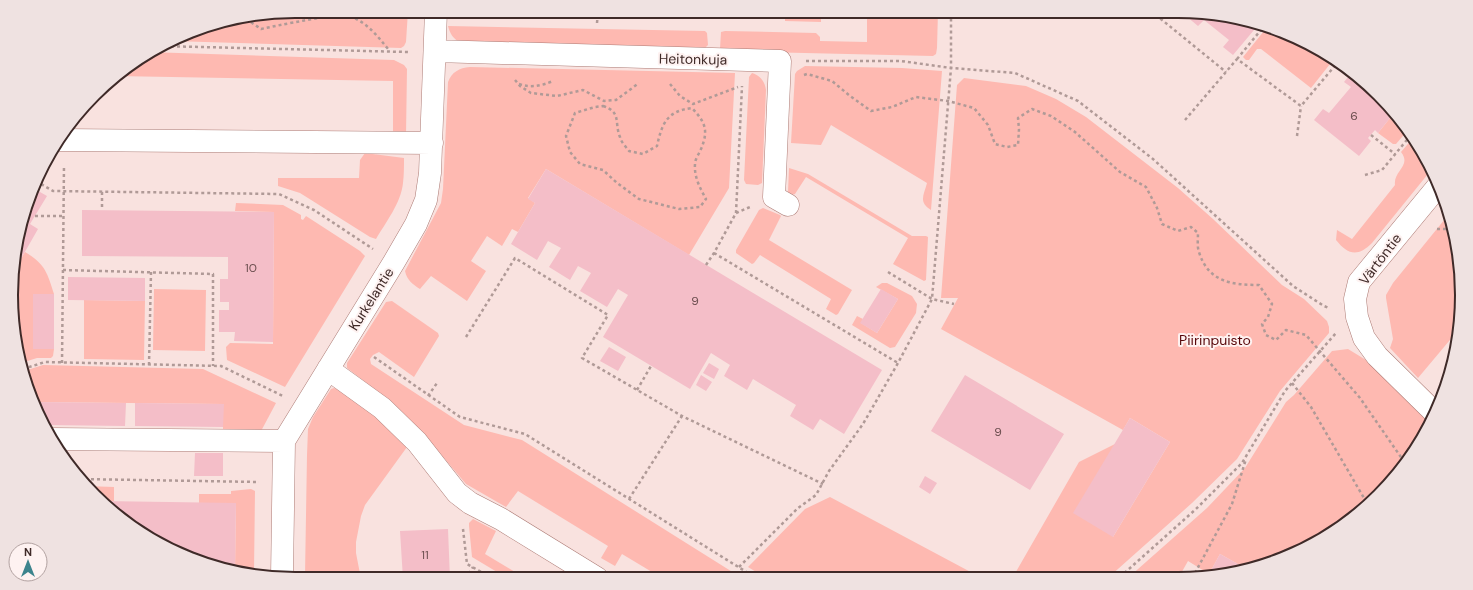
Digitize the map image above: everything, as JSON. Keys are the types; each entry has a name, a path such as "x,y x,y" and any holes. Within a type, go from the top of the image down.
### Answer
{"street":[{"name":"Kurkelantie","path":"282,571 284,441 304,406 394,262 416,224 426,200 432,143 436,18"},
{"name":"Heitonkuja","path":"434,51 494,54 744,60 780,69"},
{"path":"780,69 774,197 788,205"},
{"path":"66,140 432,143"},
{"name":"Värtöntie","path":"1430,409 1377,356 1364,338 1357,317 1355,299 1359,282 1435,190"},
{"path":"328,369 382,408 417,442 457,493 587,572"},
{"path":"59,440 284,441"}],"path":[{"path":"250,22 262,29 321,18"},
{"path":"173,46 390,51 369,26 354,18"},
{"path":"598,18 598,23"},
{"path":"739,567 798,508 816,496 829,470 863,424 932,299 951,68 951,18"},
{"path":"1160,18 1226,72"},
{"path":"1185,120 1260,31"},
{"path":"494,54 520,86 531,93 557,96 583,90 604,101 616,100 644,80"},
{"path":"1237,59 1301,106"},
{"path":"706,265 736,213 744,60"},
{"path":"692,104 780,69 901,61 951,68 1015,74 1078,101 1154,159 1293,286 1324,306 1357,317"},
{"path":"1297,136 1301,106 1334,66"},
{"path":"780,69 832,81 871,111 892,107 916,97 948,101 974,108 988,125 995,144 1007,147 1018,145 1018,118 1032,109 1051,116 1075,132 1120,172 1146,187 1158,208 1162,224 1178,231 1191,227 1198,233 1199,251 1207,268 1223,281 1241,285 1259,285 1272,304 1268,317 1262,324 1266,336 1276,340 1286,330 1306,335 1360,398 1402,458"},
{"path":"668,81 680,96 692,104"},
{"path":"603,106 604,101"},
{"path":"692,104 692,108 702,118 706,129 702,148 694,163 697,183 706,199 700,207 679,209 639,199 617,183 603,170 580,164 570,152 566,136 575,113 603,106 610,108 617,118 620,137 629,151 643,154 657,146 661,128 669,116 682,109 692,108"},
{"path":"1371,135 1395,154"},
{"path":"1365,175 1382,170 1407,140"},
{"path":"62,145 64,191 62,363"},
{"path":"41,184 53,191 279,194 314,210 394,262"},
{"path":"102,192 102,210"},
{"path":"35,216 63,216"},
{"path":"1431,230 1447,229"},
{"path":"714,253 898,363"},
{"path":"466,337 516,258 608,315 582,358 682,416 823,484"},
{"path":"63,270 213,274 213,366"},
{"path":"149,365 151,272"},
{"path":"888,272 932,299 954,304"},
{"path":"1126,572 1196,509 1242,462 1285,392 1338,332 1357,317"},
{"path":"374,357 460,417 525,434 747,572"},
{"path":"27,368 45,362 222,366 304,406"},
{"path":"637,390 651,366"},
{"path":"428,396 437,382"},
{"path":"1292,384 1311,408 1365,500"},
{"path":"630,499 682,416"},
{"path":"1196,571 1232,504 1247,453"},
{"path":"88,479 264,482"},
{"path":"470,502 462,518 467,564 481,572"},
{"path":"469,572 472,567"}],"green space":[{"path":"295,18 408,18 406,42 401,48 184,41 223,27 259,20"},
{"path":"650,18 698,18 698,19"},
{"path":"785,18 821,18 821,22 785,21"},
{"path":"867,18 938,18 937,48 936,54 933,56 724,51 720,49 721,32 725,31 816,33 820,37 820,41 867,42"},
{"path":"448,26 705,31 707,33 708,45 704,49 460,43 452,36"},
{"path":"1263,32 1301,47 1330,64 1311,88 1261,49 1257,49 1249,60 1246,60 1243,57"},
{"path":"161,52 394,60 404,65 407,69 406,135 393,135 393,81 125,76"},
{"path":"805,66 902,68 942,71 931,210 924,204 923,201 927,183 831,125 821,145 791,143 795,74"},
{"path":"462,68 735,73 729,188 689,255 546,169 528,198 535,203 518,232 512,229 502,246 487,236 471,261 486,271 467,301 431,276 420,289 412,283 407,277 405,271 441,203 448,82 456,71"},
{"path":"752,73 762,80 765,84 766,90 762,183 758,185 746,184 744,180 749,77"},
{"name":"Piirinpuisto","path":"964,78 1026,86 1056,99 1086,117 1178,188 1213,219 1282,285 1304,299 1327,321 1329,327 1329,333 1280,391 1237,459 1192,503 1115,572 1016,572 1079,462 1115,444 1113,537 1170,442 1130,418 1123,430 941,329 958,298 941,298 957,85"},
{"path":"1391,117 1404,135 1396,144 1393,144 1378,133"},
{"path":"1409,143 1427,175 1367,248 1358,252 1345,249 1336,240 1337,230 1352,239 1395,185 1395,180 1404,161 1404,157 1401,152"},
{"path":"365,153 404,158 402,190 392,212 376,239 370,237 300,193 278,186 278,178 359,178 360,160"},
{"path":"789,168 808,174 912,236 928,237 926,280 924,281 893,264 908,238 806,177 795,194 791,195 788,192"},
{"path":"236,203 283,205 301,215 301,219 303,220 306,216 360,251 365,256 285,387 227,360 226,347 230,343 273,344 274,212 235,211"},
{"path":"763,208 781,216 769,240 852,290 838,314 836,315 826,309 831,299 760,255 752,264 736,253 736,250 759,210"},
{"path":"1445,219 1453,259 1455,295 1452,338 1418,378 1390,348 1393,339 1386,295 1393,283"},
{"path":"25,252 32,256 44,269 54,294 33,294 33,349 54,349 53,356 51,358 37,358 26,362 20,331 18,295 20,261"},
{"path":"882,283 887,283 912,296 917,304 916,313 895,347 890,348 852,325 857,316 863,319 861,323 877,333 898,299 876,287"},
{"path":"154,289 206,290 205,351 153,350"},
{"path":"84,300 145,301 144,360 84,359"},
{"path":"392,301 438,333 439,336 414,377 379,352 373,355 370,359 371,364 464,425 522,440 732,572 652,572 622,554 615,566 601,558 608,546 518,491 506,507 466,484 433,445 390,401 347,368 347,363 386,302"},
{"path":"1348,349 1366,360 1425,419 1418,434 1398,464 1386,478 1347,515 1316,535 1284,551 1240,565 1220,554 1211,570 1203,571 1188,561 1182,572 1135,572 1207,508 1245,468 1286,402 1294,395 1332,351"},
{"path":"43,365 203,369 276,403 260,433 223,432 223,404 39,402 28,370"},
{"path":"334,388 340,390 375,415 407,447 365,505 361,516 356,542 356,553 360,572 305,572 308,429 313,417 331,389"},
{"path":"95,486 114,487 114,501 110,501"},
{"path":"251,489 255,491 254,569 235,566 236,504 199,503 199,494 231,494 231,491"},
{"path":"830,497 971,572 756,572 748,567 805,509"},
{"path":"473,519 496,531 485,554 515,572 497,572 472,557 469,523"}],"building":[{"path":"1189,19 1214,20 1255,29 1233,55 1223,47 1229,40 1204,20 1198,26"},
{"path":"1349,76 1374,99 1391,117 1378,133 1375,130 1368,138 1371,141 1359,156 1314,120 1323,109 1329,113 1351,87 1344,82"},
{"path":"546,169 882,370 844,434 820,419 813,430 790,416 796,405 753,379 747,390 724,376 730,365 711,353 690,389 603,337 628,295 618,289 607,307 580,291 591,273 578,266 570,280 549,267 561,248 548,241 537,260 511,244 535,203 528,199"},
{"path":"38,191 47,196 30,224 38,229 20,261 27,223"},
{"path":"82,210 274,212 273,342 234,341 235,332 219,332 219,310 229,310 229,302 220,302 220,279 228,279 228,257 82,256"},
{"path":"68,277 145,278 145,301 68,300"},
{"path":"881,289 898,299 877,333 860,323"},
{"path":"33,294 54,294 54,349 33,349"},
{"path":"609,347 626,357 618,371 600,361"},
{"path":"709,363 719,369 714,379 703,373"},
{"path":"701,375 712,382 706,391 696,385"},
{"path":"965,375 1064,434 1030,490 931,431"},
{"path":"39,402 126,403 125,426 51,425"},
{"path":"135,403 224,404 223,427 135,426"},
{"path":"1130,418 1170,442 1113,537 1073,513"},
{"path":"195,453 223,453 223,476 194,476"},
{"path":"925,476 937,483 930,494 919,487"},
{"path":"110,501 236,503 235,566 189,551 156,535 126,515"},
{"path":"448,529 450,572 403,572 400,531"},
{"path":"1220,554 1240,565 1232,567 1211,570"}]}
